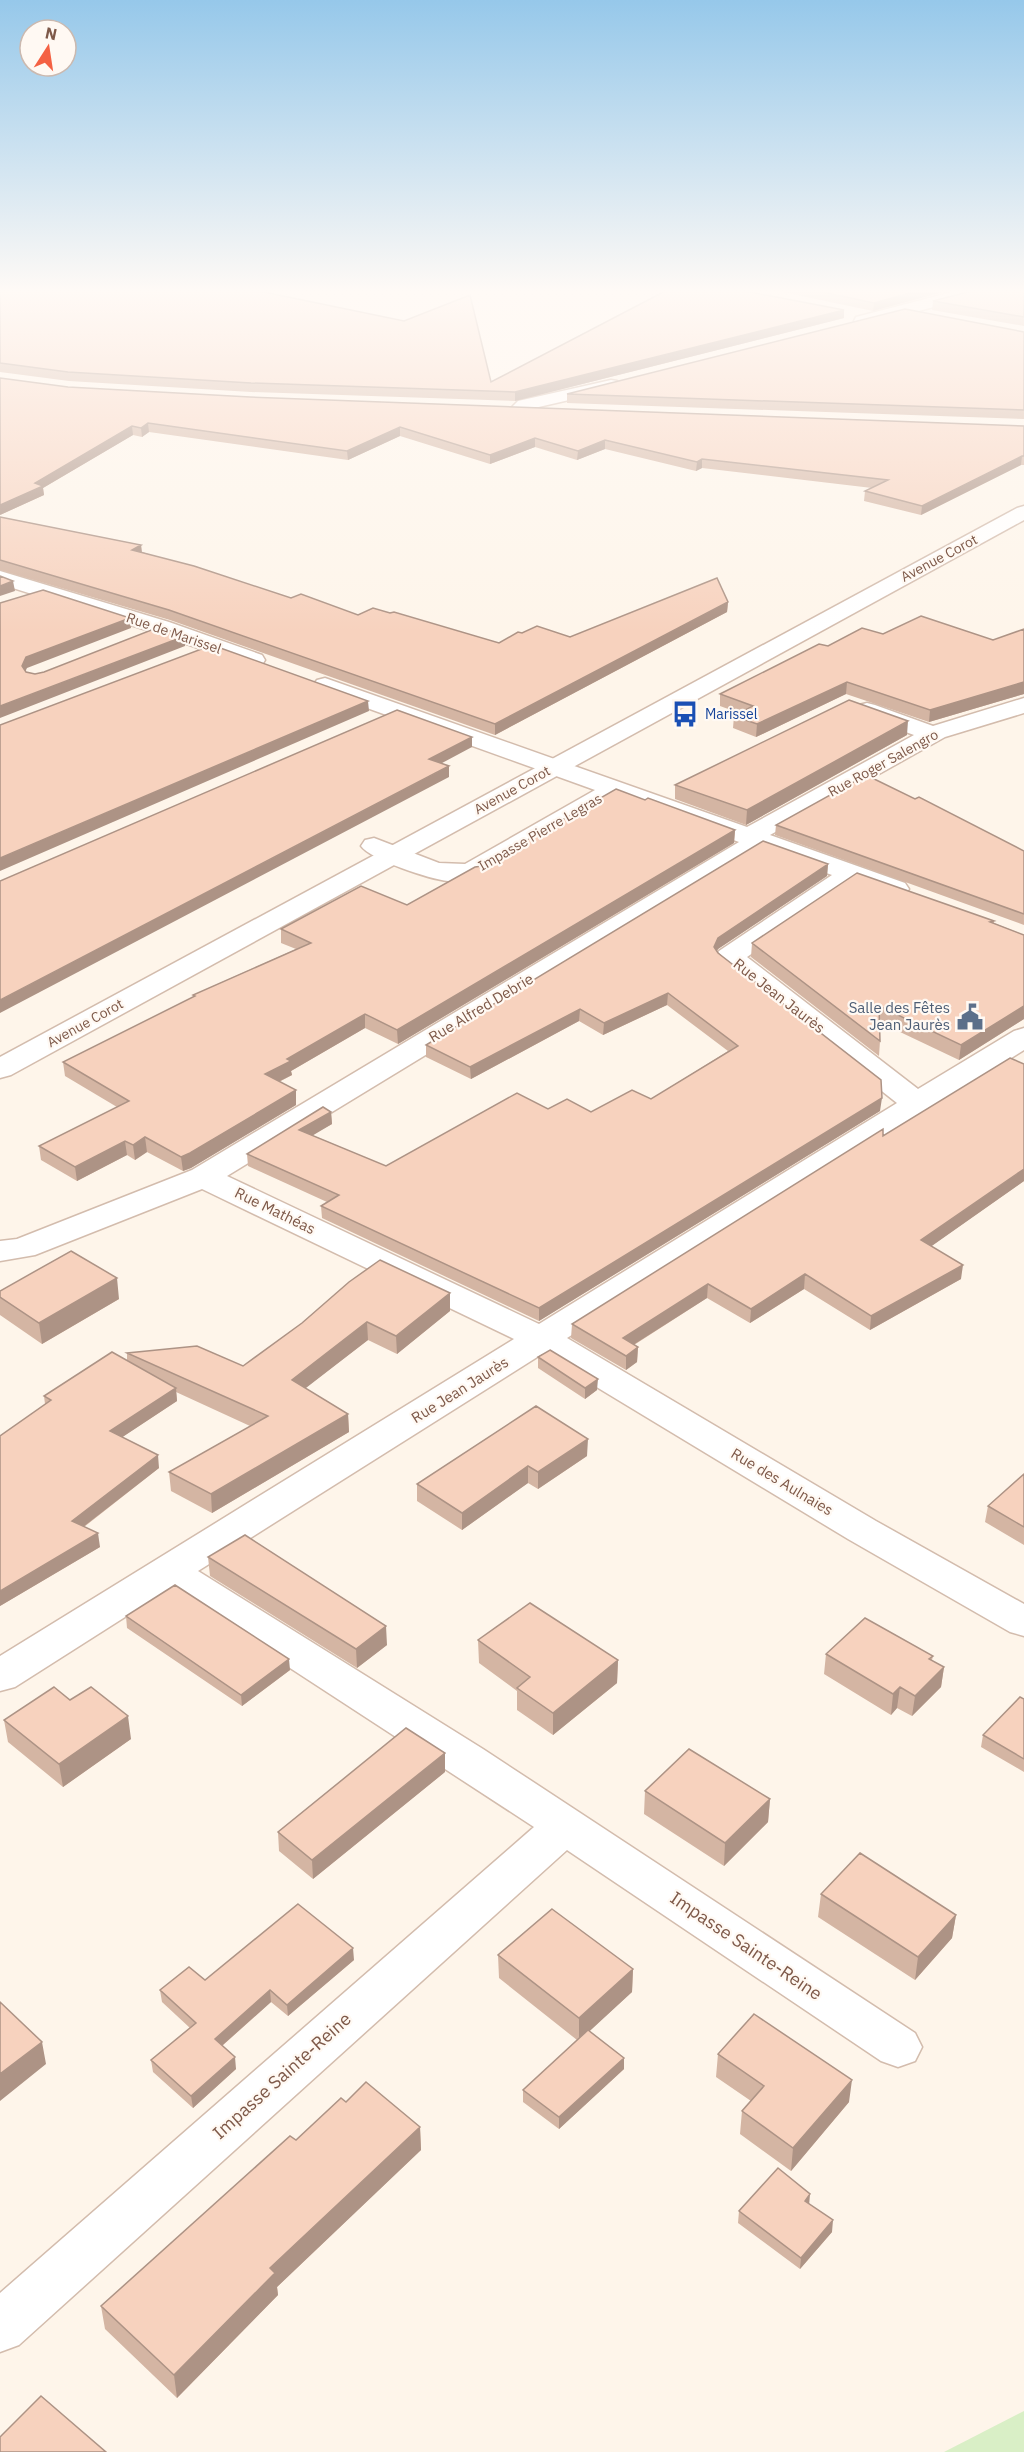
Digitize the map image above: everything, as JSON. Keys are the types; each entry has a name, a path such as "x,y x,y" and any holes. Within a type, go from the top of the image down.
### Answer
{"street":[{"path":"519,410 524,405 531,403"},
{"name":"Avenue Corot","path":"706,661 1024,492"},
{"name":"Avenue Corot","path":"0,1069 544,756 1024,512"},
{"name":"Rue de Marissel","path":"0,578 161,627 277,668"},
{"path":"10,602 43,591"},
{"path":"129,639 161,627"},
{"path":"180,658 212,646"},
{"path":"309,680 544,756 616,788 660,794 755,838 919,897"},
{"path":"847,703 934,734"},
{"name":"Rue Roger Salengro","path":"755,838 934,734 1024,705"},
{"path":"368,723 396,710"},
{"name":"Impasse Pierre Legras","path":"384,850 442,872 454,874 472,871 616,788"},
{"name":"Rue Alfred Debrie","path":"203,1177 755,838"},
{"name":"Avenue Corot","path":"0,1047 384,850"},
{"name":"Rue Jean Jaurès","path":"854,873 729,957 918,1104"},
{"name":"Rue Jean Jaurès","path":"0,1676 1024,1037"},
{"path":"0,1251 23,1248 203,1177"},
{"name":"Rue Mathéas","path":"203,1177 542,1339"},
{"name":"Rue des Aulnaies","path":"542,1339 872,1536 1024,1622"},
{"name":"Impasse Sainte-Reine","path":"169,1571 564,1826 898,2047"},
{"name":"Impasse Sainte-Reine","path":"0,2326 564,1826"}],"green space":[{"path":"1024,2411 1024,2452 944,2452"}],"building":[{"path":"0,403 422,403 1024,426 1024,456 922,506 865,491 888,480 702,459 697,462 605,440 578,451 535,438 490,455 400,427 347,451 148,423 141,428 132,426 35,483 43,486 0,505"},
{"path":"836,403 1024,403 1024,410"},
{"path":"0,517 141,545 132,550 194,566 291,598 301,594 358,615 373,608 394,612 499,643 518,632 522,633 537,626 570,637 717,578 728,602 495,724 169,610 0,560"},
{"path":"0,576 13,581 0,586"},
{"path":"43,590 130,618 26,657 22,666 26,672 35,674 44,672 159,627 185,636 0,706 0,603"},
{"path":"921,616 993,640 1024,629 1024,682 930,710 847,682 757,724 734,716 753,706 720,694 819,644 828,646 862,628 883,634"},
{"path":"212,645 368,701 0,858 0,725"},
{"path":"849,700 908,721 747,810 675,785"},
{"path":"397,710 472,737 429,759 449,766 0,1000 0,881"},
{"path":"866,775 915,799 919,797 1024,851 1024,914 776,825"},
{"path":"616,789 645,800 648,798 735,830 397,1030 365,1014 287,1059 291,1061 265,1074 296,1090 190,1153 181,1157 145,1137 133,1145 125,1141 75,1167 39,1146 129,1101 63,1062 195,996 193,995 311,943 281,929 361,886 407,905 475,867 482,866"},
{"path":"763,841 828,864 718,938 714,947 718,953 881,1080 882,1098 539,1308 321,1206 339,1195 247,1154 323,1107 331,1112 299,1130 386,1166 517,1093 548,1109 567,1099 591,1112 632,1090 651,1099 738,1046 668,993 604,1023 580,1009 470,1067 426,1045"},
{"path":"857,873 994,921 990,922 1024,935 1024,1006 961,1045 879,1006 880,1041 752,943"},
{"path":"1010,1058 1024,1064 1024,1169 921,1240 963,1265 871,1316 805,1274 751,1309 708,1284 623,1338 638,1347 626,1356 572,1324 883,1129 883,1136"},
{"path":"71,1251 117,1278 39,1323 0,1297 0,1291"},
{"path":"380,1260 450,1293 396,1336 367,1322 292,1380 348,1414 211,1494 169,1472 268,1416 127,1353 197,1346 243,1366 302,1323 349,1282"},
{"path":"550,1350 598,1379 585,1388 538,1357"},
{"path":"112,1352 176,1388 110,1431 158,1455 72,1521 98,1533 0,1591 0,1436 51,1400 44,1396"},
{"path":"536,1406 588,1439 538,1472 528,1466 462,1513 417,1484"},
{"path":"1024,1474 1024,1527 988,1506"},
{"path":"245,1535 386,1626 356,1649 208,1557"},
{"path":"175,1585 289,1659 241,1695 126,1616"},
{"path":"530,1603 618,1660 553,1713 517,1688 530,1677 478,1640"},
{"path":"865,1618 933,1656 929,1659 944,1667 915,1696 900,1687 893,1694 826,1654"},
{"path":"54,1687 70,1700 91,1687 128,1716 59,1764 4,1720"},
{"path":"1020,1697 1024,1699 1024,1759 983,1735"},
{"path":"406,1728 445,1753 312,1860 278,1832"},
{"path":"689,1749 770,1799 725,1843 645,1791"},
{"path":"860,1853 956,1915 918,1957 821,1894"},
{"path":"298,1904 353,1948 287,2005 270,1990 215,2039 235,2057 191,2096 151,2060 196,2023 160,1990 189,1967 205,1980"},
{"path":"552,1909 633,1969 579,2018 498,1955"},
{"path":"0,2002 42,2042 0,2074"},
{"path":"754,2014 852,2080 793,2148 742,2111 764,2086 718,2054"},
{"path":"588,2030 624,2058 559,2117 523,2090"},
{"path":"366,2082 420,2127 270,2268 275,2273 174,2375 101,2306 290,2136 296,2140 341,2098 346,2102"},
{"path":"778,2168 810,2194 805,2201 833,2220 801,2258 739,2211"},
{"path":"41,2396 106,2452 0,2452 0,2437"}],"place":[{"name":"Marissel","path":"685,714"},
{"name":"Salle des Fêtes Jean Jaurès","path":"970,1017"}]}
